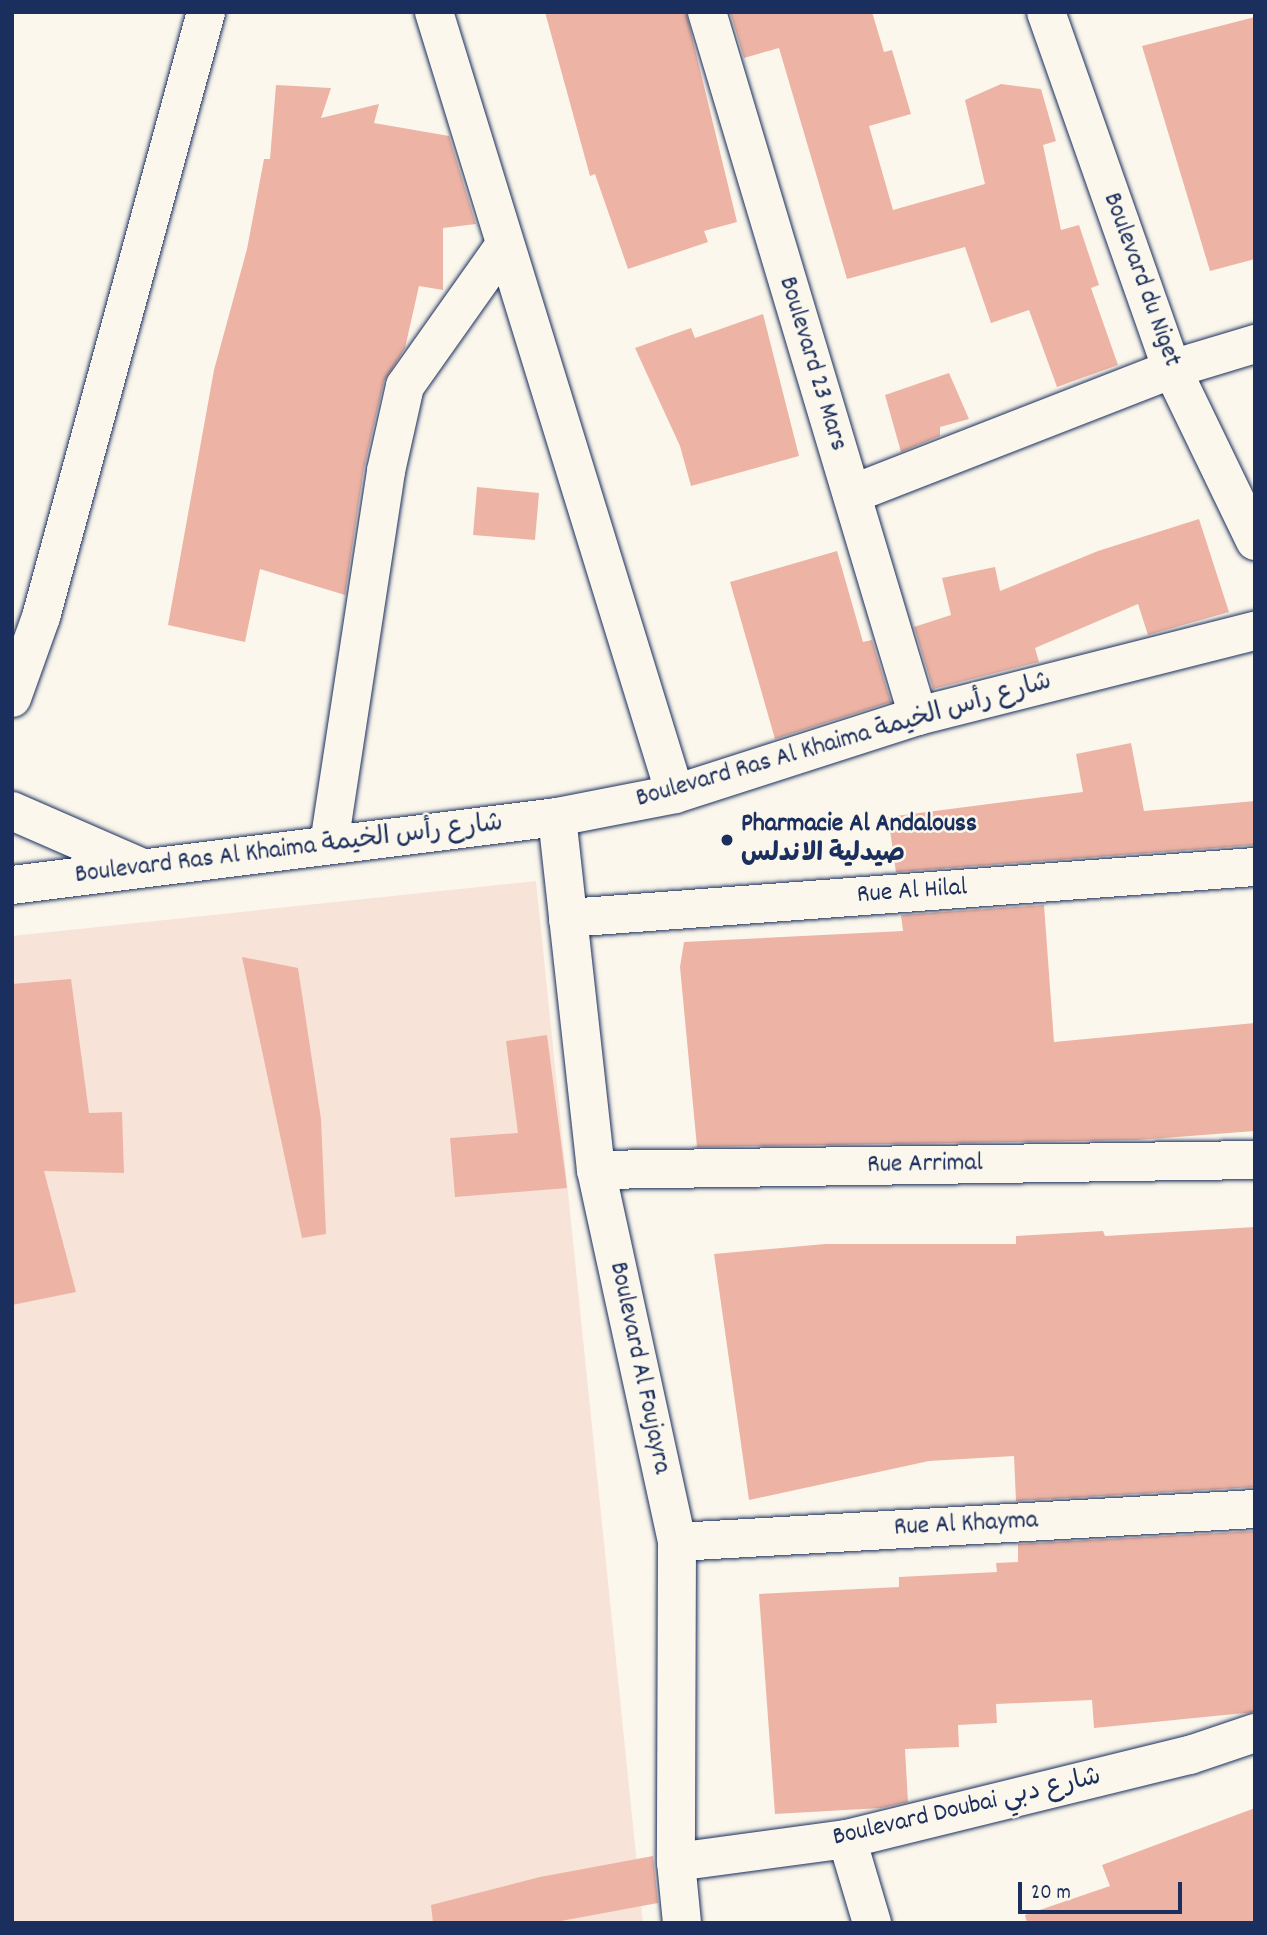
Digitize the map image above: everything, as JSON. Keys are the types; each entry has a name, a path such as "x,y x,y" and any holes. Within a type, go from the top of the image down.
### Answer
{"street":[{"path":"12,698 27,611 206,12"},
{"path":"434,12 675,794"},
{"name":"Boulevard 23 Mars","path":"706,12 918,716"},
{"name":"Boulevard du Niget","path":"1046,12 1172,369 1255,541"},
{"path":"329,844 386,471 405,386 505,245"},
{"path":"852,495 1172,369 1255,344"},
{"name":"Boulevard Ras Al Khaima شارع رأس الخيمة","path":"12,885 557,817 675,794 918,716 1255,631"},
{"path":"12,811 140,867"},
{"name":"Boulevard Al Foujayra","path":"557,817 596,1170 677,1542 676,1863 682,1923"},
{"name":"Rue Al Hilal","path":"568,918 1255,867"},
{"name":"Rue Arrimal","path":"596,1170 1255,1160"},
{"name":"Rue Al Khayma","path":"677,1542 1255,1509"},
{"name":"Boulevard Doubai شارع دبي","path":"676,1863 848,1839 1191,1755 1255,1733"},
{"path":"848,1839 872,1923"}],"shaded area":[{"path":"536,881 643,1923 12,1923 12,936"}],"building":[{"path":"545,12 686,12 737,222 704,231 708,242 628,269 595,174 590,176"},
{"path":"730,12 872,12 884,52 892,50 911,114 869,126 893,210 985,184 965,100 1001,84 1041,89 1056,141 1043,145 1061,230 1079,225 1099,285 1091,288 1118,365 1057,387 1029,310 991,323 965,247 847,279 779,48 744,58"},
{"path":"1255,17 1255,259 1210,271 1142,46"},
{"path":"276,85 331,88 321,118 379,104 374,123 449,136 476,224 443,228 443,290 419,286 405,348 384,381 364,468 345,595 260,569 245,642 168,625 214,370 247,249 264,159 270,159"},
{"path":"763,314 799,456 691,486 680,446 635,348 691,328 695,338"},
{"path":"949,373 969,419 940,427 940,436 901,452 885,395"},
{"path":"477,487 539,493 535,540 473,535"},
{"path":"1199,519 1229,612 1148,635 1138,604 1035,648 1039,662 933,689 914,627 951,615 942,578 995,567 1000,591 1098,551"},
{"path":"837,551 863,642 872,640 891,702 775,739 730,582"},
{"path":"1131,743 1144,811 1255,801 1255,845 896,872 888,817 1083,792 1076,754"},
{"path":"1044,905 1054,1042 1255,1023 1255,1131 1137,1140 697,1147 680,967 684,942 903,931 901,915"},
{"path":"242,957 298,968 321,1119 326,1234 302,1238"},
{"path":"71,979 89,1113 122,1112 124,1173 44,1171 76,1292 12,1305 12,984"},
{"path":"547,1035 567,1188 455,1197 450,1138 518,1133 506,1041"},
{"path":"1255,1227 1255,1487 1016,1501 1014,1456 929,1461 749,1500 714,1254 825,1244 1016,1244 1016,1236 1103,1231 1105,1236"},
{"path":"1255,1531 1255,1712 1094,1728 1092,1700 996,1704 997,1723 958,1725 959,1747 905,1749 908,1802 881,1808 775,1814 759,1594 899,1587 899,1577 997,1572 996,1563 1018,1562 1018,1544"},
{"path":"1255,1808 1255,1923 1027,1923 1025,1915 1110,1886 1102,1865"},
{"path":"653,1856 658,1903 550,1923 433,1923 431,1905 540,1877"}],"place":[{"name":"Pharmacie Al Andalouss صيدلية الاندلس","path":"727,840"}]}
